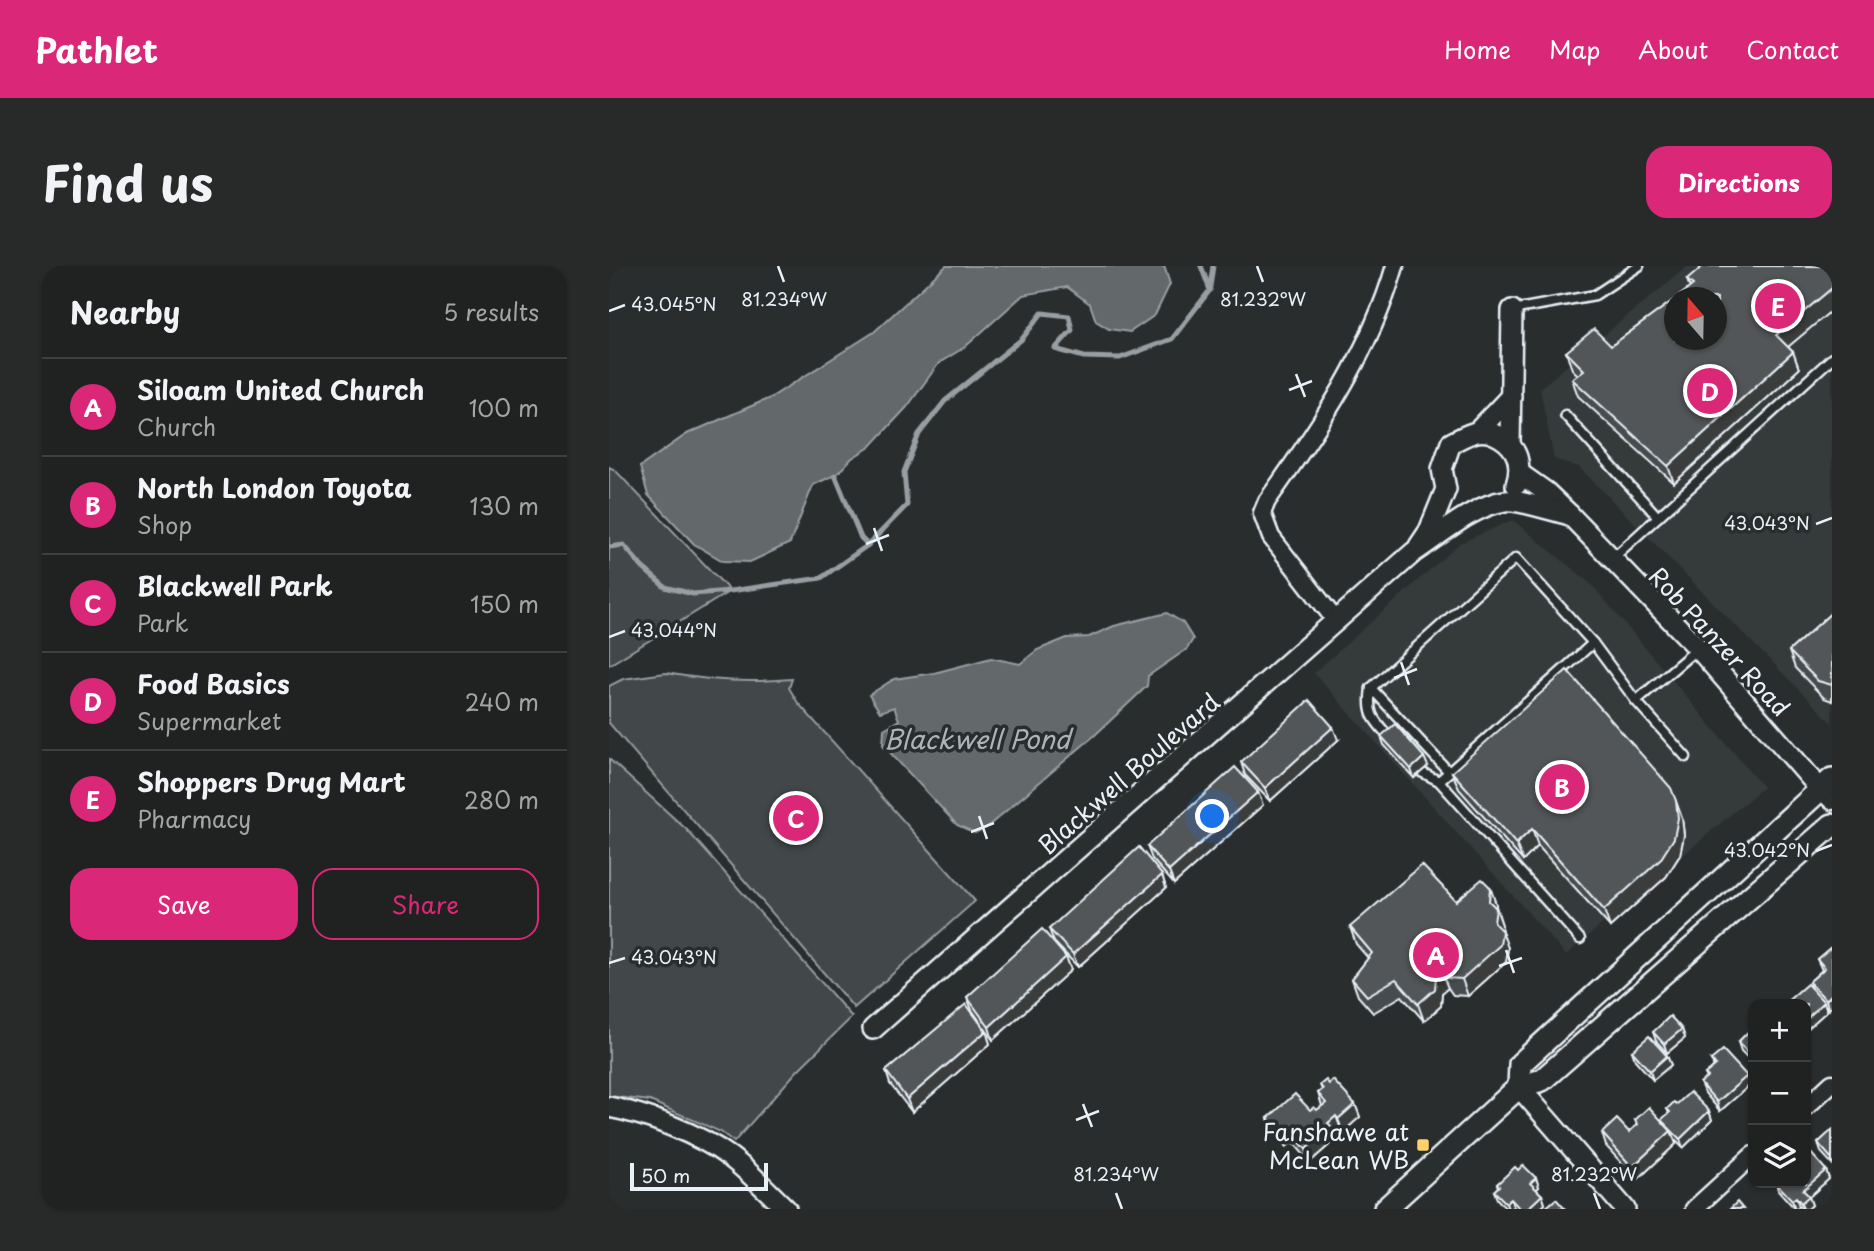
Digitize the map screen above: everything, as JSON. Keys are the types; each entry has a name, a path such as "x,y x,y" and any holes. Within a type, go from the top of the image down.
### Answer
{"main road":[{"path":"1519,1087 1520,1064 1828,790"},
{"path":"1385,1209 1519,1087 1542,1080 1832,825"}],"street":[{"path":"1336,621 1271,537 1262,513 1326,415 1354,366 1386,296 1395,266"},
{"path":"1510,444 1512,310"},
{"name":"Blackwell Boulevard","path":"1415,552 1429,531 1446,489 1442,469 1451,443 1478,431 1511,396"},
{"path":"1478,431 1493,433 1510,444 1517,457 1519,473 1508,500 1570,515"},
{"path":"1519,473 1546,492 1570,515"},
{"path":"1446,489 1460,502 1485,507"},
{"name":"Blackwell Boulevard","path":"873,1030 1415,552 1485,507 1508,500"},
{"name":"Rob Panzer Road","path":"1570,515 1698,648 1828,790"},
{"path":"1811,1102 1832,1083"},
{"path":"1519,1087 1625,1209"},
{"path":"609,1107 626,1110 690,1135 730,1156 786,1209"},
{"path":"1694,1209 1748,1160"}],"lane":[{"path":"1512,310 1595,295 1639,266"},
{"path":"1611,560 1832,358"},
{"path":"1565,415 1658,517"},
{"path":"1391,739 1377,724 1368,708 1371,688 1516,558 1593,643 1636,701 1686,757"},
{"path":"1439,781 1593,643"},
{"path":"1636,701 1698,648"},
{"path":"1371,688 1449,772"},
{"path":"1421,772 1439,781 1580,939"}],"shaded area":[{"path":"1688,266 1832,266 1832,723 1579,467 1554,459 1540,388"},
{"path":"609,467 615,470 730,591 609,665"},
{"path":"1513,520 1591,584 1763,787 1566,955 1314,673 1460,543"},
{"path":"666,673 729,680 792,679 789,688 798,703 975,901 854,1008 609,723 609,686 623,679"},
{"path":"609,759 687,830 852,1017 797,1071 734,1142 721,1132 650,1101 609,1096"}],"water":[{"path":"946,266 1164,266 1170,284 1155,315 1130,332 1109,329 1096,321 1090,304 1067,287 1023,295 965,347 939,363 907,407 870,447 852,458 837,474 813,485 790,543 750,562 723,561 694,544 648,495 640,467 687,434 770,398 874,332"},
{"name":"Blackwell Pond","path":"1167,613 1183,623 1193,639 1187,649 1148,676 1147,686 1095,735 986,828 975,833 957,825 883,745 884,729 899,720 894,707 880,712 869,695 894,679 934,673 991,658 1020,664 1037,650 1067,638 1089,637 1114,626"}],"building":[{"path":"1703,266 1832,266 1832,288 1776,335 1793,352 1668,466 1572,379 1584,370 1566,352 1594,329 1611,346 1664,307 1664,350 1727,350 1727,287 1691,287 1693,285 1687,280"},
{"path":"1832,612 1832,685 1818,681 1789,651"},
{"path":"1567,670 1671,788 1676,801 1678,818 1674,838 1660,860 1604,910 1532,829 1516,844 1452,772"},
{"path":"1309,700 1333,727 1265,788 1241,762"},
{"path":"1395,724 1424,757 1411,769 1381,736"},
{"path":"1235,767 1258,792 1169,871 1147,846"},
{"path":"1139,847 1162,875 1073,954 1049,929"},
{"path":"1422,865 1456,901 1482,879 1490,887 1489,901 1496,908 1494,923 1502,931 1500,945 1462,979 1447,978 1441,971 1436,976 1435,989 1418,1004 1396,979 1367,996 1352,979 1372,953 1350,927"},
{"path":"1042,929 1066,957 989,1027 967,997"},
{"path":"1830,948 1832,994 1826,1000 1809,982 1825,968 1817,959"},
{"path":"1807,984 1824,1002 1811,1014 1811,999 1790,999"},
{"path":"966,1004 986,1031 907,1099 886,1071"},
{"path":"1670,1016 1682,1029 1664,1044 1653,1032"},
{"path":"1748,1032 1748,1053 1738,1042"},
{"path":"1649,1036 1667,1056 1650,1071 1632,1051"},
{"path":"1723,1050 1747,1076 1717,1102 1700,1083 1708,1077 1705,1074 1716,1065 1711,1060"},
{"path":"1326,1080 1329,1084 1333,1080 1355,1104 1338,1119 1336,1116 1328,1123 1331,1126 1306,1149 1288,1129 1282,1134 1268,1118 1295,1094 1310,1110 1314,1107 1317,1110 1326,1103 1318,1093 1323,1089 1320,1085"},
{"path":"1690,1092 1709,1111 1680,1139 1661,1120 1670,1112 1667,1109 1674,1102 1677,1104"},
{"path":"1649,1107 1671,1131 1632,1167 1602,1133 1617,1119 1629,1132 1638,1124 1635,1120"},
{"path":"1832,1130 1832,1159 1818,1143"},
{"path":"1811,1153 1826,1170 1811,1183"},
{"path":"1523,1165 1536,1178 1530,1183 1542,1195 1527,1209 1520,1209 1511,1199 1506,1203 1494,1191 1499,1186 1497,1184 1515,1167 1518,1170"},
{"path":"1781,1188 1805,1188 1803,1190 1809,1196 1801,1203 1796,1197 1792,1200"},
{"path":"1556,1199 1565,1209 1544,1209"},
{"path":"1737,1202 1743,1209 1730,1209"}],"waterway":[{"path":"609,547 624,545 642,567 665,587 693,594 821,578 868,545 907,505 904,472 919,434 945,401 1022,339 1042,313 1069,316 1072,330 1055,349 1084,357 1120,358 1172,339 1210,290 1201,266"},
{"path":"1210,287 1213,266"},
{"path":"835,475 861,538 868,545"}],"place":[{"name":"Shoppers Drug Mart","path":"1778,306"},
{"name":"Food Basics","path":"1710,391"},
{"name":"North London Toyota","path":"1562,787"},
{"name":"Blackwell Park","path":"796,818"},
{"name":"Siloam United Church","path":"1436,955"},
{"name":"Fanshawe at McLean WB","path":"1423,1145"}]}
